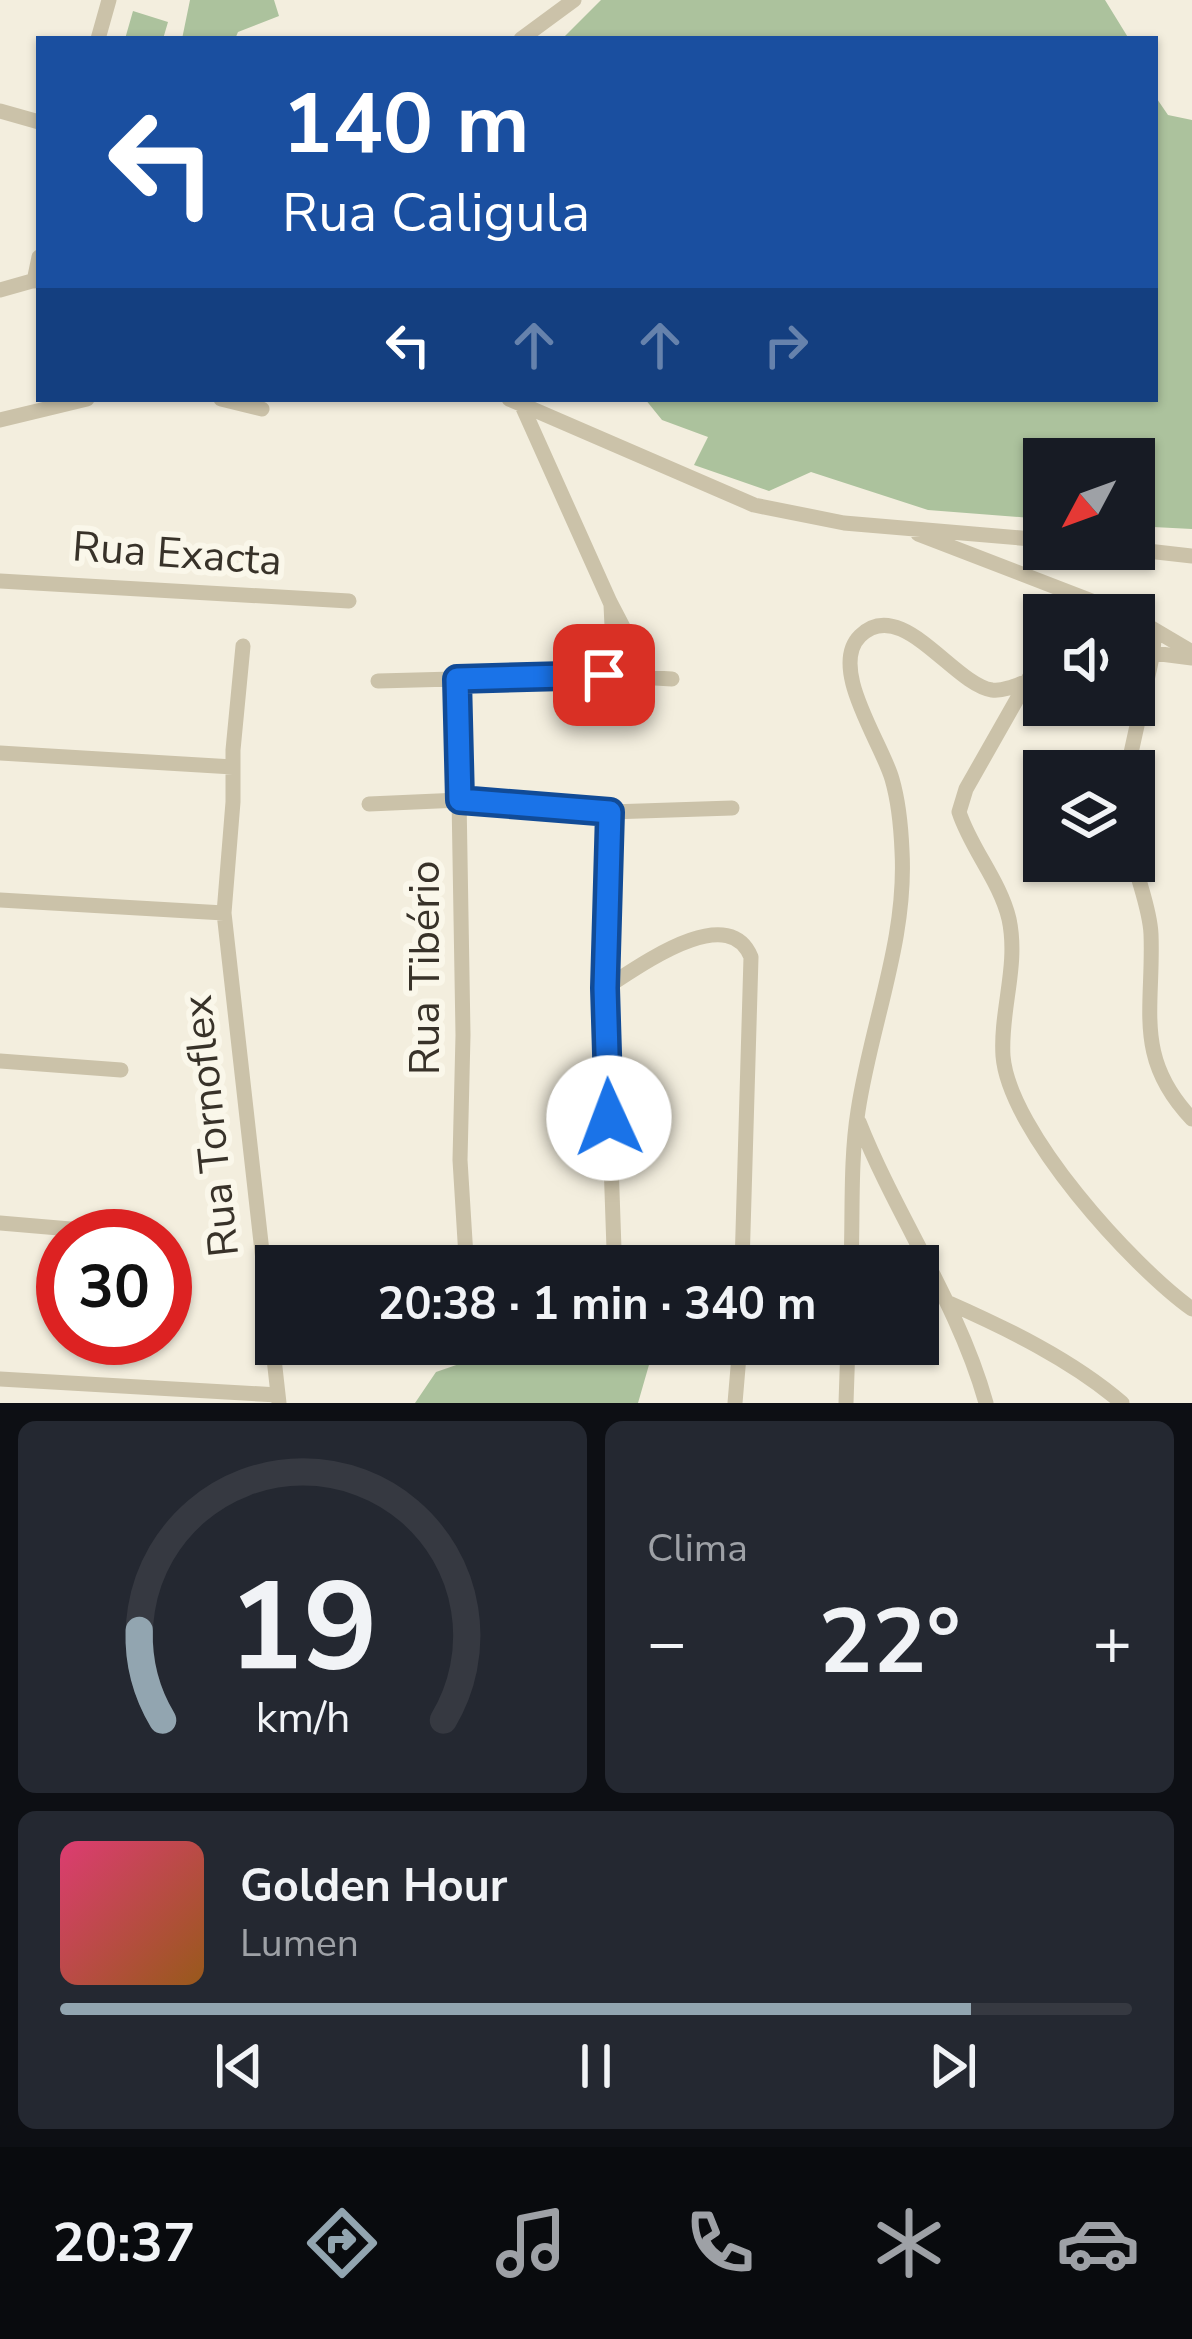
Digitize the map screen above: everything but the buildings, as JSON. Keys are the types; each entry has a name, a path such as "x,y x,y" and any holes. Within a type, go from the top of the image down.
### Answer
{"street":[{"path":"99,36 109,0"},
{"path":"525,36 574,0"},
{"path":"0,111 36,121"},
{"path":"0,275 32,281"},
{"path":"0,290 32,281"},
{"path":"0,420 75,402"},
{"path":"232,402 262,410"},
{"path":"516,404 754,506 844,524 1023,538"},
{"path":"516,404 649,677"},
{"path":"905,529 1071,594"},
{"path":"1155,552 1192,556"},
{"name":"Rua Exacta","path":"0,581 349,601"},
{"path":"604,675 613,647 610,602"},
{"path":"852,1245 857,1117 898,923 903,857 892,778 852,685 850,651 867,631 891,627 912,633 976,686 998,691 1023,682"},
{"path":"1155,632 1192,655"},
{"name":"Rua Tornoflex","path":"243,646 224,914 278,1399"},
{"path":"1155,653 1192,655"},
{"path":"378,681 604,675 672,679"},
{"name":"Rua Tibério","path":"457,679 460,1160 465,1245"},
{"path":"1023,698 966,789 958,812 1008,915 1012,974 1003,1060 1016,1100 1054,1163 1146,1271 1192,1309"},
{"path":"0,753 233,767"},
{"path":"369,804 460,800 610,812 732,808"},
{"path":"610,812 605,988 614,1245"},
{"path":"1138,882 1151,930 1148,1034 1162,1077 1192,1119"},
{"path":"0,900 224,914"},
{"path":"605,988 684,942 737,937 746,945 751,957 743,1245"},
{"path":"0,1061 122,1070"},
{"path":"857,1117 894,1203 970,1351 986,1403"},
{"path":"0,1222 36,1225"},
{"path":"947,1301 1022,1339 1099,1384 1122,1403"},
{"path":"735,1403 738,1365"},
{"path":"846,1403 847,1365"},
{"path":"0,1379 278,1399"}],"green space":[{"path":"190,0 274,0 279,16 236,36 183,36"},
{"path":"601,0 1105,0 1127,36 565,36"},
{"path":"133,11 168,22 164,36 126,36"},
{"path":"1158,100 1168,115 1192,120 1192,529 1155,527 1155,438 1023,438 1023,517 928,510 811,472 769,491 694,465 708,437 662,420 647,402 1158,402"},
{"path":"456,1365 649,1365 638,1403 415,1403 436,1372"}],"route":[{"path":"604,675 457,679 460,800 610,812 605,988 609,1118"}]}
